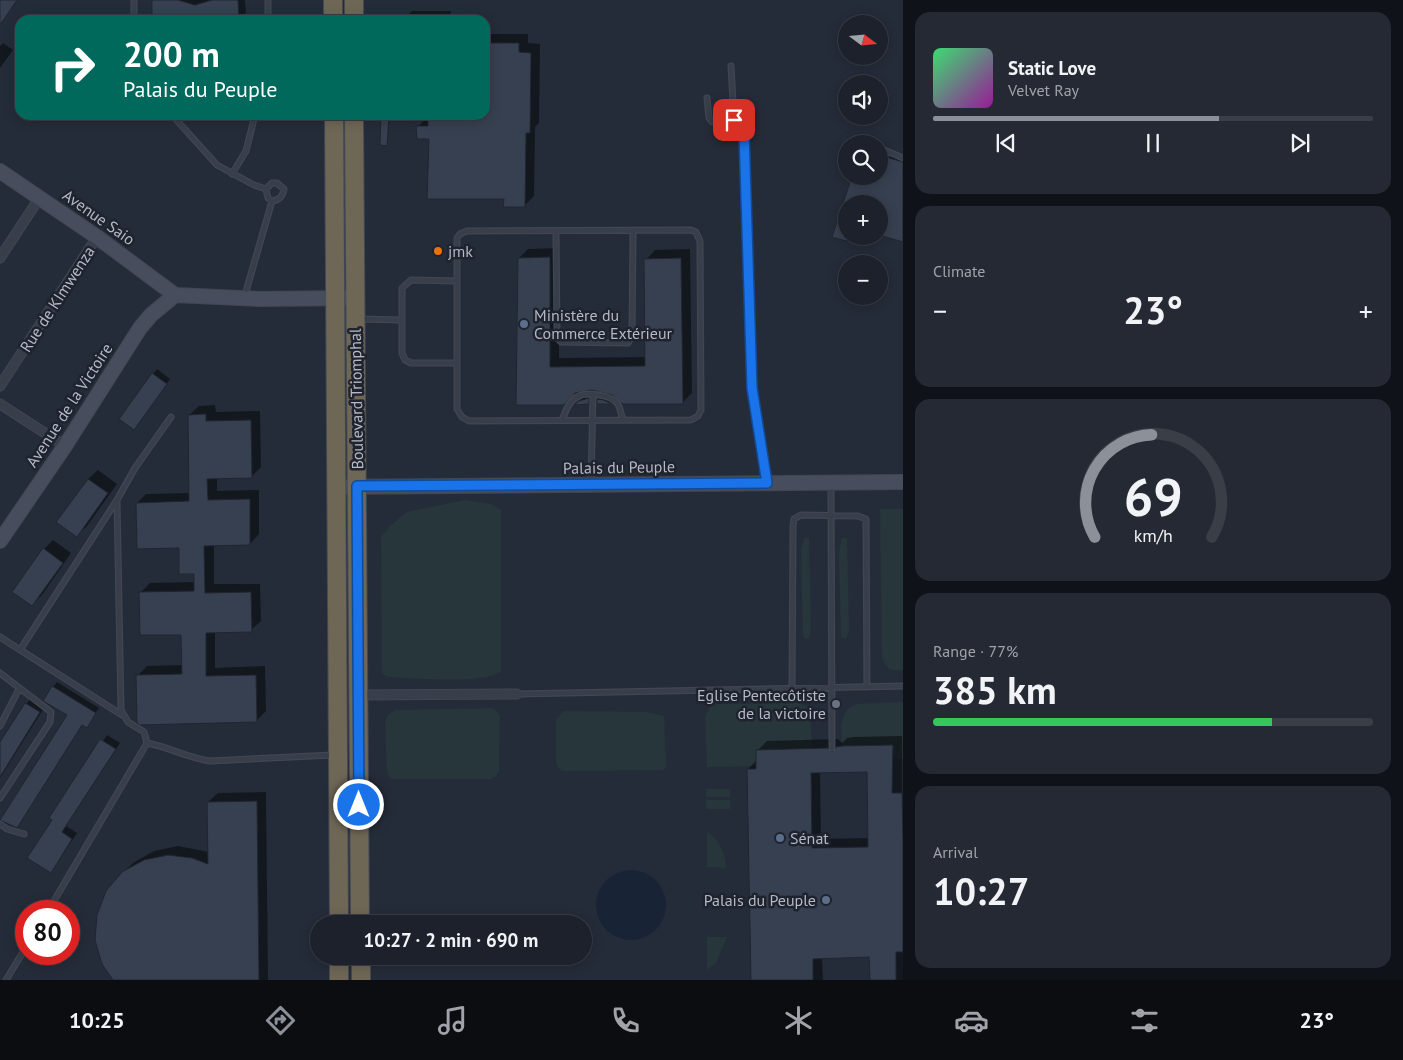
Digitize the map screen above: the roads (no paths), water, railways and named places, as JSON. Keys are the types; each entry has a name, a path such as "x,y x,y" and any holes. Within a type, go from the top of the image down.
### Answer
{"highway":[{"path":"333,0 333,15"},
{"path":"354,0 354,15"},
{"name":"Boulevard Triomphal","path":"334,120 333,299 339,915"},
{"name":"Boulevard Triomphal","path":"354,120 360,915"},
{"path":"339,965 339,980"},
{"path":"361,965 361,980"}],"street":[{"name":"Avenue Saio","path":"0,171 97,237 175,296"},
{"path":"0,258 40,197"},
{"name":"Rue de KImwenza","path":"0,386 97,237"},
{"path":"175,296 244,299 355,298"},
{"name":"Avenue de la Victoire","path":"0,541 65,446 140,328 151,315 175,296"},
{"path":"0,404 65,446"},
{"name":"Palais du Peuple","path":"335,487 903,482"},
{"path":"358,695 517,694"}],"lane":[{"path":"134,0 134,15"},
{"path":"268,0 268,15"},
{"path":"731,66 734,120 744,133 752,388 767,483"},
{"path":"706,98 709,118 712,122 734,120"},
{"path":"177,120 217,164 232,174 266,191 272,202 244,299"},
{"path":"232,174 246,151 254,120"},
{"path":"888,152 903,158"},
{"path":"266,191 272,183 277,183 284,189 280,198 272,202"},
{"path":"556,230 557,338 561,342 628,343 632,336 632,230"},
{"path":"556,230 691,230 696,232 700,241 701,410 698,416 691,420 469,421 462,417 457,409 457,238 460,234 467,231 556,230"},
{"path":"457,280 411,280 406,282 402,288 402,353 405,360 410,363 457,363"},
{"path":"356,319 402,320"},
{"path":"562,420 569,405 578,396 593,395 609,397 618,404 622,419"},
{"path":"591,485 593,395"},
{"path":"20,650 117,500 135,468 171,417"},
{"path":"831,482 832,748"},
{"path":"117,500 120,694 123,716"},
{"path":"792,687 794,519 801,515 863,516 868,525 867,687"},
{"path":"0,637 123,716 128,722 144,732 147,743 54,900"},
{"path":"0,673 51,712 50,722 0,798"},
{"path":"517,694 903,686"},
{"path":"0,726 19,689"},
{"path":"147,743 162,746 195,759 210,761 337,755"},
{"path":"0,824 7,829 24,834"},
{"path":"6,980 15,965"}],"water":[{"path":"631,870 644,873 656,880 663,892 666,905 663,918 656,930 644,937 631,940 618,937 606,930 599,918 596,905 599,892 606,880 618,873"}],"place":[{"name":"jmk","path":"438,251"},
{"name":"Ministère du Commerce Extérieur","path":"524,324"},
{"name":"Eglise Pentecôtiste de la victoire","path":"836,704"},
{"name":"Sénat","path":"780,838"},
{"name":"Palais du Peuple","path":"826,900"}]}
